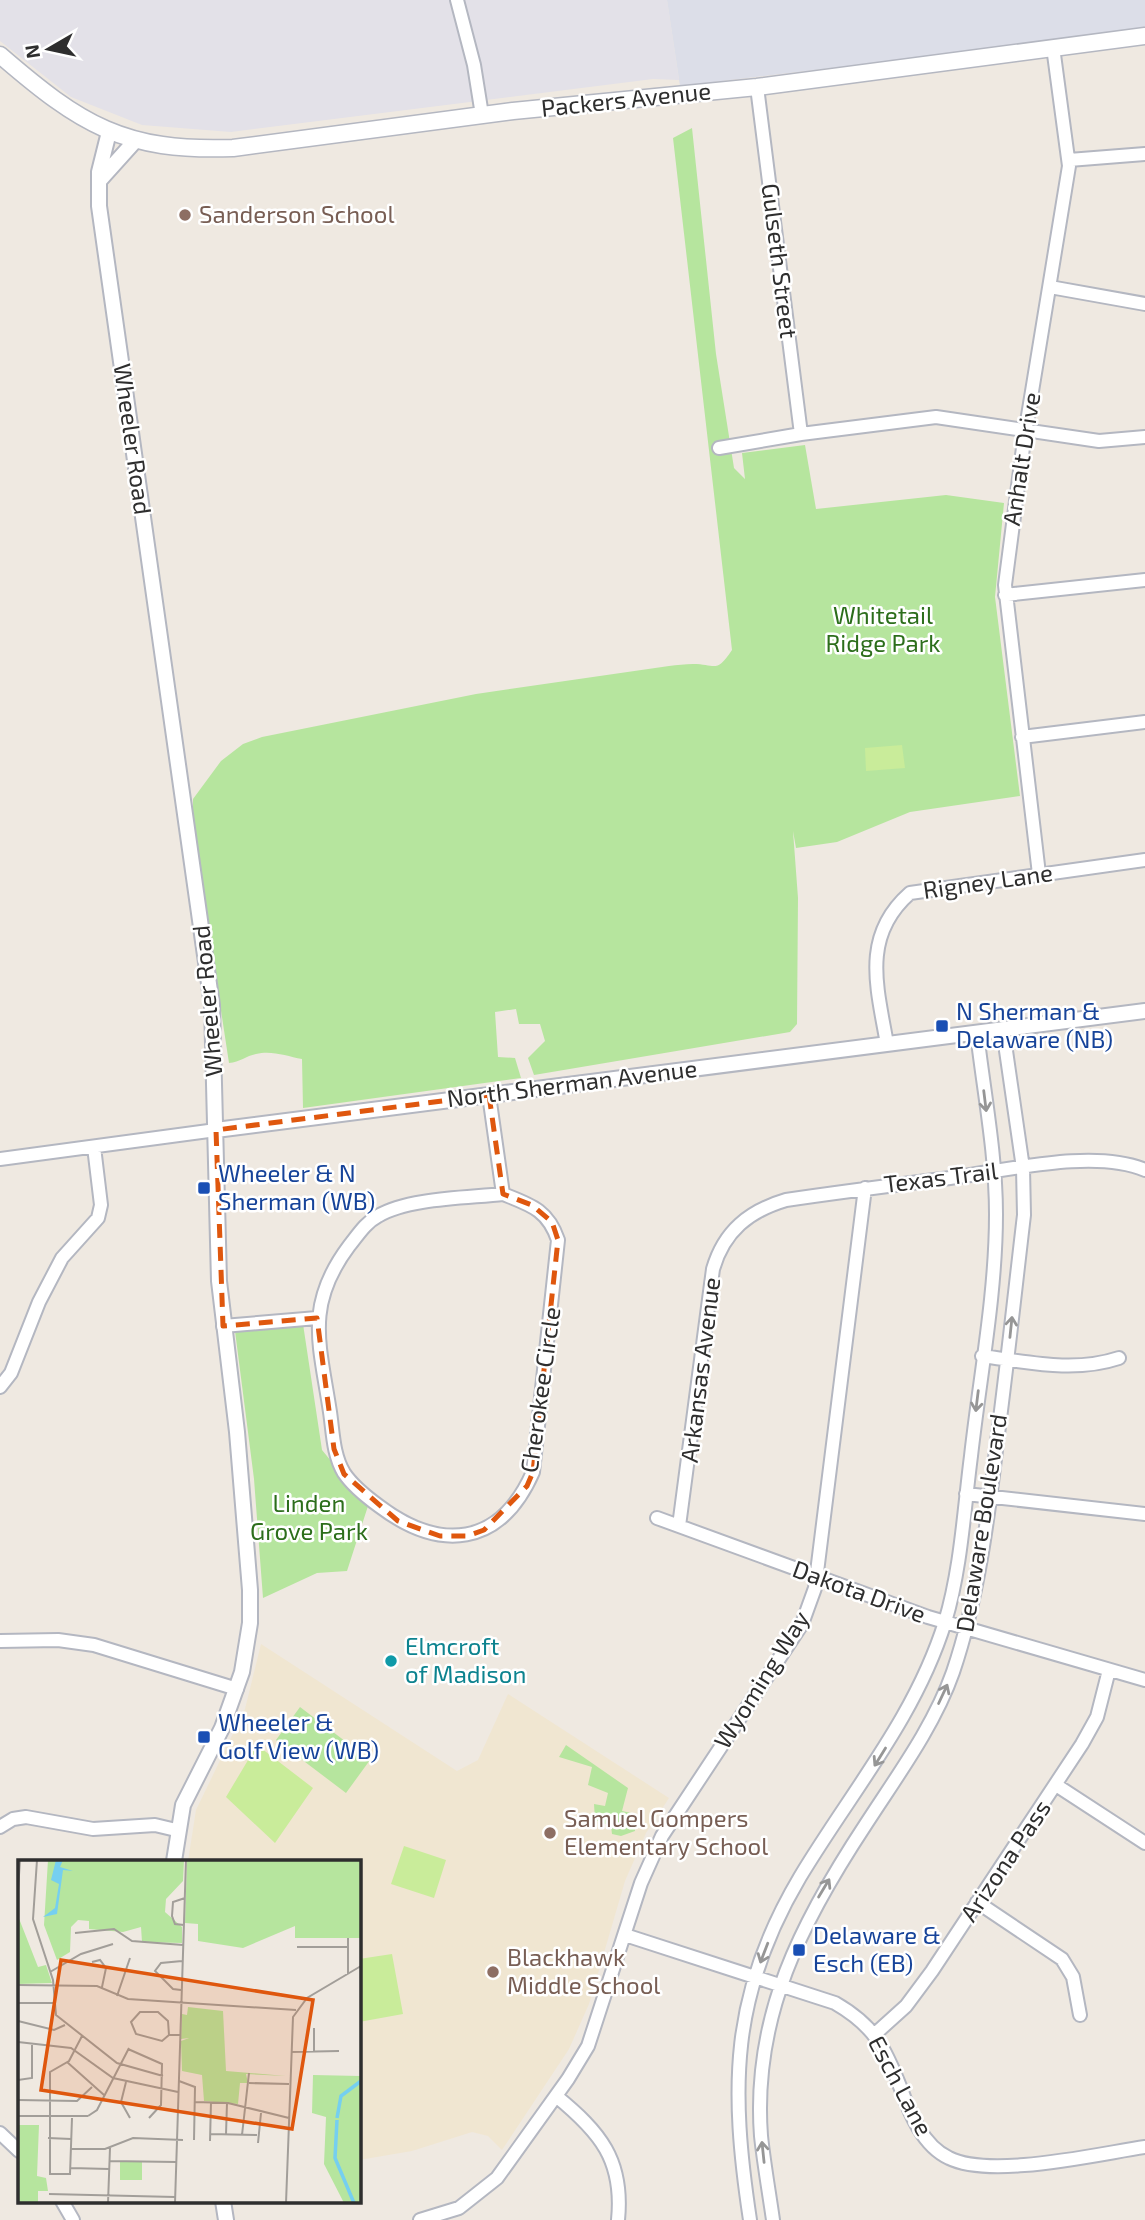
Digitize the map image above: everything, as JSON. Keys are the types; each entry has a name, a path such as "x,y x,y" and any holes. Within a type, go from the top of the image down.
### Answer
{"main road":[{"name":"Packers Avenue","path":"0,55 53,101 109,132 135,141 177,148 233,148 482,115 757,87 1145,36"}],"street":[{"path":"457,0 474,65 482,115"},
{"name":"Anhalt Drive","path":"1040,874 1005,595 1006,560 1069,160 1053,47"},
{"name":"Gulseth Street","path":"757,87 801,434"},
{"name":"Wheeler Road","path":"109,132 99,182 106,255 212,1005 219,1281 237,1432 250,1590 247,1647 237,1689 222,1728 190,1787 176,1830 174,1860"},
{"path":"99,182 135,141"},
{"path":"1069,160 1145,154"},
{"path":"1050,286 1145,304"},
{"path":"719,449 801,434 936,417 1099,441 1145,437"},
{"path":"1005,595 1145,580"},
{"path":"1022,737 1145,722"},
{"name":"Rigney Lane","path":"887,1044 876,946 883,926 896,906 910,893 1145,860"},
{"name":"North Sherman Avenue","path":"0,1159 1145,1011"},
{"name":"Delaware Boulevard","path":"773,2220 761,2134 761,2103 767,2036 780,1985 804,1925 823,1889 902,1768 934,1713 951,1676 967,1629 991,1497 1024,1215 1023,1168 1003,1030"},
{"name":"Delaware Boulevard","path":"750,2220 740,2152 736,2097 743,2019 755,1978 784,1906 801,1875 897,1730 924,1677 945,1622 966,1494 996,1218 994,1172 978,1033"},
{"path":"489,1095 503,1194"},
{"path":"0,1387 11,1373 24,1347 39,1302 62,1258 94,1224 100,1212 94,1147"},
{"name":"Texas Trail","path":"742,1222 760,1209 786,1200 865,1188 1096,1159 1116,1161 1145,1170"},
{"name":"Wyoming Way","path":"420,2220 459,2208 498,2178 556,2096 588,2046 646,1869 662,1836 802,1624 817,1577 865,1188"},
{"name":"Cherokee Circle","path":"503,1194 532,1205 552,1222 558,1240 558,1261 533,1472 527,1486 508,1510 484,1530 467,1536 440,1536 415,1529 375,1503 344,1474 334,1449 317,1318 337,1262 365,1225 380,1214 411,1205 503,1194"},
{"name":"Arkansas Avenue","path":"678,1526 713,1269 721,1247 742,1222"},
{"path":"223,1326 317,1318"},
{"path":"982,1356 1073,1367 1096,1365 1119,1358"},
{"path":"966,1494 1145,1514"},
{"name":"Dakota Drive","path":"657,1518 945,1622 1145,1680"},
{"path":"0,1641 58,1640 94,1645 237,1689"},
{"name":"Arizona Pass","path":"875,2034 906,2006 1056,1785 1097,1717 1109,1671"},
{"path":"1056,1785 1145,1843"},
{"path":"0,1827 13,1819 26,1817 93,1829 155,1825 176,1830"},
{"path":"978,1902 1062,1959 1073,1977 1080,2015"},
{"name":"Esch Lane","path":"625,1935 835,2003 858,2016 875,2034 892,2063 919,2128 948,2158 980,2167 1014,2166 1145,2147"},
{"path":"556,2096 593,2127 611,2157 619,2189 618,2220"},
{"path":"0,2133 18,2150"},
{"path":"63,2202 72,2220"},
{"path":"223,2202 226,2220"}],"highlighted area":[{"path":"489,1095 503,1194 532,1205 552,1222 558,1240 533,1472 527,1486 484,1530 467,1536 440,1536 398,1521 344,1474 334,1449 317,1318 223,1326 216,1130"}],"shaded area":[{"path":"0,0 667,0 679,80 653,79 231,132 142,125 71,97 0,41"},
{"path":"667,0 1145,0 1145,31 680,86"},
{"path":"261,1644 457,1771 478,1760 508,1694 669,1798 646,1833 625,1881 589,2004 569,2049 502,2150 488,2136 472,2132 412,2151 360,2160 360,1860 188,1860 196,1810 245,1709"}],"green space":[{"name":"Whitetail Ridge Park","path":"692,128 716,354 734,468 745,479 742,453 805,445 816,509 946,495 1004,503 995,597 1020,796 910,812 837,842 796,848 793,831 798,898 797,1024 790,1032 534,1075 528,1058 545,1041 540,1024 519,1024 516,1009 495,1012 498,1057 515,1058 521,1078 303,1108 302,1059 262,1053 229,1063 193,827 193,799 221,761 243,744 262,737 476,694 675,665 715,666 732,650 673,138"},
{"path":"902,745 905,768 866,771 865,748"},
{"name":"Linden Grove Park","path":"303,1324 322,1450 368,1506 347,1571 317,1573 263,1598 254,1479 235,1331"},
{"path":"300,1707 370,1760 346,1793 276,1740"},
{"path":"257,1745 313,1788 275,1843 226,1797"},
{"path":"566,1745 628,1788 622,1811 636,1814 635,1831 621,1836 612,1834 611,1826 595,1820 594,1804 605,1806 608,1793 588,1785 592,1767 559,1757"},
{"path":"404,1846 446,1860 434,1898 391,1884"},
{"path":"392,1954 403,2014 360,2022 360,1959"}],"place":[{"name":"Sanderson School","path":"185,215"},
{"name":"N Sherman & Delaware (NB)","path":"942,1026"},
{"name":"Wheeler & N Sherman (WB)","path":"204,1188"},
{"name":"Elmcroft of Madison","path":"391,1661"},
{"name":"Wheeler & Golf View (WB)","path":"204,1737"},
{"name":"Samuel Gompers Elementary School","path":"550,1833"},
{"name":"Delaware & Esch (EB)","path":"799,1950"},
{"name":"Blackhawk Middle School","path":"493,1972"}]}
